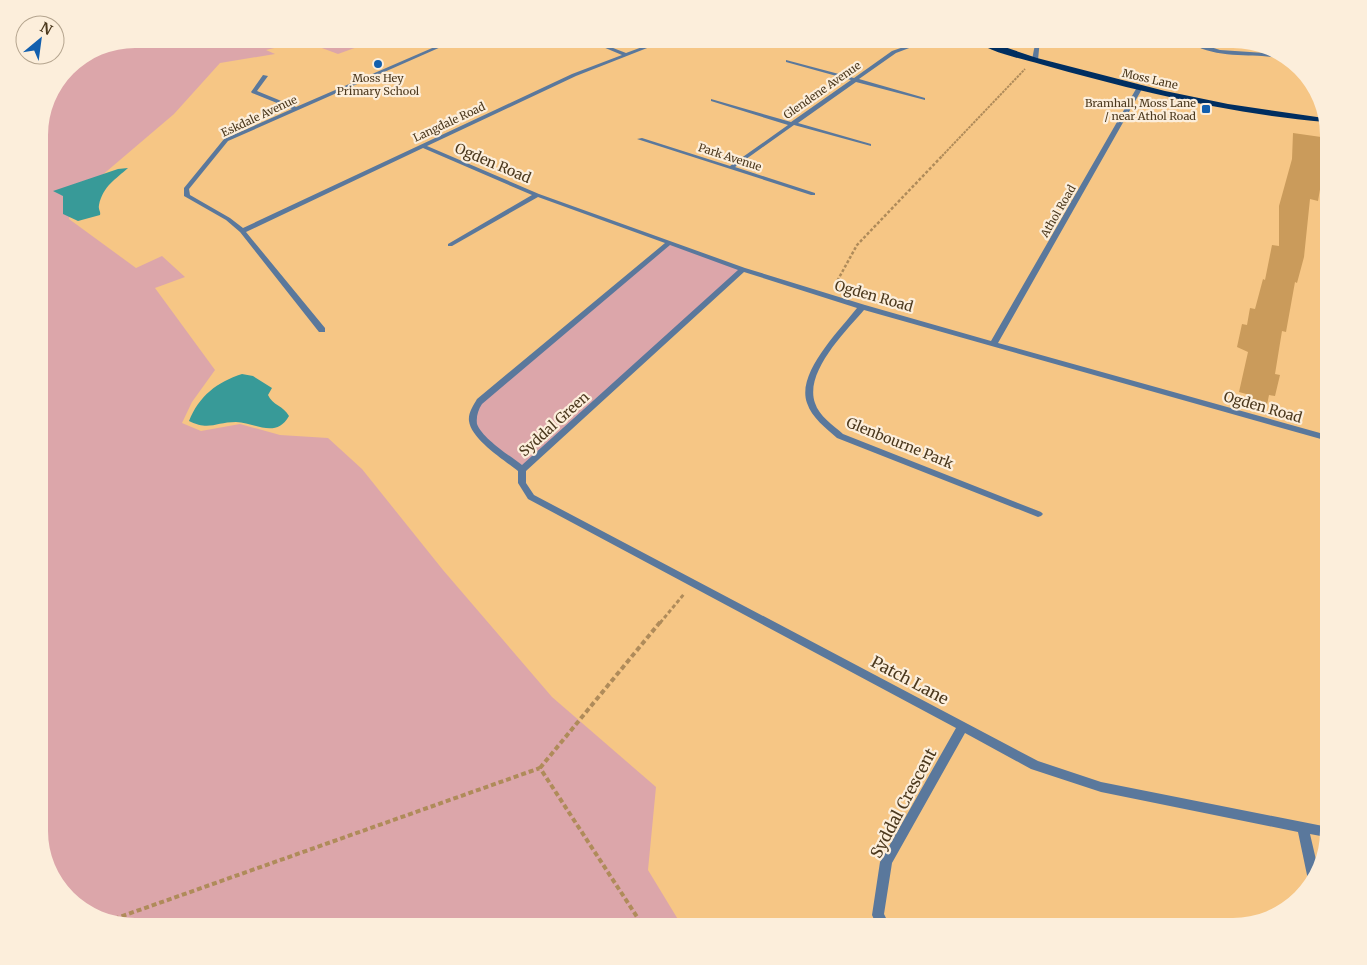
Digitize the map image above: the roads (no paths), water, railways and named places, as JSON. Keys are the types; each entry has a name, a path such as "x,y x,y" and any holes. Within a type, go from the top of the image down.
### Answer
{"main road":[{"name":"Moss Lane","path":"1001,48 1035,60 1139,89 1199,102 1318,119"}],"street":[{"name":"Eskdale Avenue","path":"322,330 242,231 228,218 187,196 186,189 226,140 436,48"},
{"path":"608,48 626,55"},
{"name":"Langdale Road","path":"242,231 574,75 644,48"},
{"name":"Glendene Avenue","path":"730,168 894,52 906,48"},
{"path":"1035,60 1037,48"},
{"path":"1208,48 1267,55"},
{"path":"788,61 923,99"},
{"path":"265,76 254,92 296,109"},
{"name":"Athol Road","path":"994,343 1139,89"},
{"path":"713,100 869,144"},
{"name":"Park Avenue","path":"640,139 813,194"},
{"name":"Ogden Road","path":"422,146 537,195 743,269 862,307 1320,436"},
{"path":"450,245 537,195"},
{"name":"Syddal Green","path":"669,243 480,401 473,413 474,425 496,451 522,470 743,269"},
{"name":"Glenbourne Park","path":"862,307 819,363 812,377 809,397 819,417 840,436 1038,514"},
{"name":"Patch Lane","path":"522,470 522,483 531,497 1035,765 1101,787 1320,830"},
{"name":"Syddal Crescent","path":"880,918 878,915 886,862 963,726"},
{"path":"1303,827 1311,868"}],"water":[{"path":"128,168 110,184 101,198 99,205 100,215 78,221 63,214 63,196 53,191 118,169"},
{"path":"242,374 253,376 272,388 268,395 289,416 284,423 278,427 265,428 236,422 207,426 189,421 198,404 210,391 225,381"}],"place":[{"name":"Moss Hey Primary School","path":"378,64"},
{"name":"Bramhall, Moss Lane / near Athol Road","path":"1206,109"}]}
